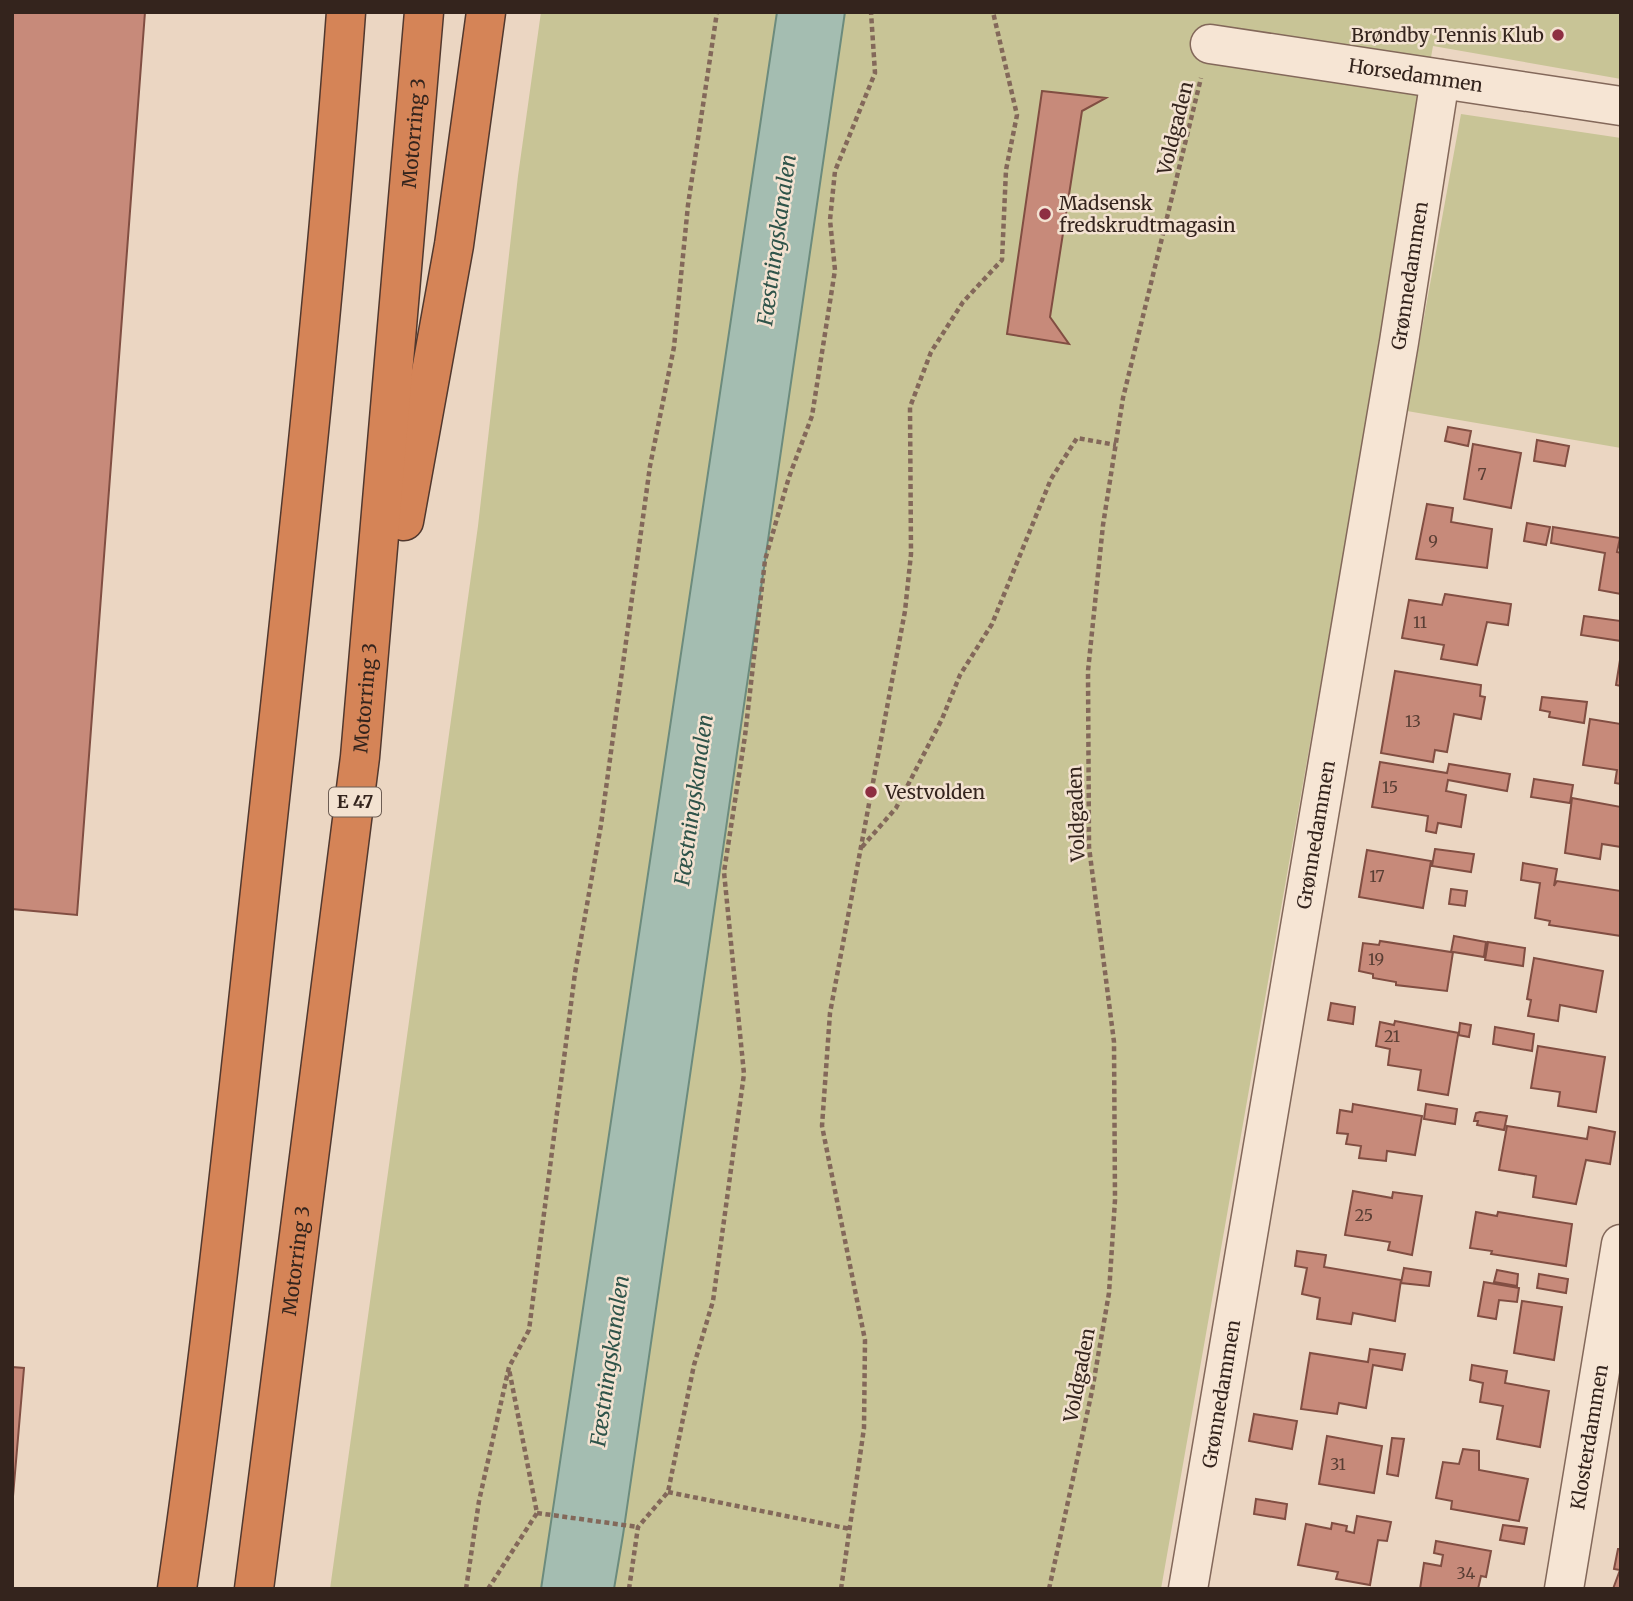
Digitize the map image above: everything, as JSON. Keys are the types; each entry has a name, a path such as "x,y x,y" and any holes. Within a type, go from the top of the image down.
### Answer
{"highway":[{"path":"177,1589 205,1394 295,571 331,222 346,12"},
{"name":"Motorring 3","path":"254,1589 360,757 424,12"},
{"path":"360,757 454,245 486,12"}],"street":[{"name":"Horsedammen","path":"1210,44 1621,106"},
{"name":"Grønnedammen","path":"1188,1589 1397,355 1440,79"},
{"name":"Klosterdammen","path":"1564,1589 1621,1244"}],"path":[{"path":"466,1589 479,1501 509,1367 529,1330 573,987 601,825 648,479 674,346 688,205 717,12"},
{"path":"629,1589 638,1527 668,1492 694,1365 713,1301 744,1074 724,872 746,736 765,560 789,477 812,416 835,270 830,220 835,172 875,73 871,12"},
{"path":"841,1589 864,1427 865,1340 822,1126 830,1013 905,611 911,554 910,407 931,352 963,302 1002,260 1006,170 1017,115 993,12"},
{"name":"Voldgaden","path":"1049,1589 1092,1391 1107,1306 1115,1200 1114,1042 1089,847 1088,671 1102,525 1124,398 1210,44"},
{"path":"861,847 896,808 942,719 960,675 992,624 1051,479 1077,438 1116,445"},
{"path":"488,1589 537,1513 509,1367"},
{"path":"668,1492 850,1529"},
{"path":"537,1513 629,1528 638,1527"}],"shaded area":[{"name":"Vestvolden","path":"541,12 1621,12 1621,79 1433,46 1161,1589 330,1589 478,526 518,176"},
{"path":"1461,114 1621,138 1621,448 1407,411"}],"water":[{"name":"Fæstningskanalen","path":"777,12 845,12 623,1535 614,1589 541,1589"}],"building":[{"path":"12,12 145,12 77,915 12,909"},
{"name":"Madsensk fredskrudtmagasin","path":"1042,91 1106,98 1082,111 1050,317 1069,344 1007,334"},
{"path":"1448,427 1471,431 1468,446 1445,441"},
{"path":"1537,440 1569,446 1565,466 1534,461"},
{"path":"1473,444 1521,453 1511,508 1464,499"},
{"path":"1427,504 1453,508 1451,522 1492,529 1487,568 1416,559"},
{"path":"1527,523 1550,527 1546,545 1524,541"},
{"path":"1553,527 1620,538 1617,552 1621,553 1621,594 1599,590 1605,553 1551,543"},
{"path":"1445,594 1511,604 1508,625 1487,622 1477,665 1441,659 1444,645 1402,638 1409,600 1442,605"},
{"path":"1584,616 1621,621 1621,641 1581,635"},
{"path":"1621,654 1621,686 1616,685"},
{"path":"1395,671 1481,685 1480,696 1485,697 1481,719 1454,714 1447,752 1435,750 1433,762 1381,753"},
{"path":"1542,697 1587,702 1584,723 1549,717 1550,712 1540,710"},
{"path":"1590,719 1621,724 1621,784 1615,783 1617,770 1583,765"},
{"path":"1380,762 1447,773 1449,764 1510,774 1507,791 1448,780 1446,791 1466,795 1461,827 1438,823 1436,833 1426,831 1428,816 1372,807"},
{"path":"1534,779 1573,785 1570,803 1531,797"},
{"path":"1572,798 1621,807 1621,847 1602,844 1600,859 1565,853"},
{"path":"1435,849 1474,854 1471,872 1432,866"},
{"path":"1367,850 1431,861 1423,908 1359,897"},
{"path":"1523,863 1557,869 1554,886 1557,881 1621,891 1621,936 1549,925 1550,921 1535,918 1540,883 1521,880"},
{"path":"1451,889 1467,891 1465,906 1449,904"},
{"path":"1454,936 1486,942 1484,957 1453,952 1447,991 1396,985 1396,982 1373,978 1373,974 1359,971 1363,943 1379,945 1380,941 1451,952"},
{"path":"1488,942 1525,948 1523,966 1485,960"},
{"path":"1534,958 1603,971 1596,1012 1560,1005 1558,1021 1528,1016 1531,1000 1527,999"},
{"path":"1331,1003 1355,1007 1353,1024 1328,1020"},
{"path":"1395,1021 1459,1033 1460,1023 1471,1025 1469,1037 1458,1035 1448,1095 1418,1090 1421,1070 1388,1065 1390,1049 1376,1046 1380,1022 1394,1025"},
{"path":"1495,1027 1534,1034 1532,1051 1493,1044"},
{"path":"1538,1046 1605,1057 1596,1112 1558,1106 1560,1092 1531,1088"},
{"path":"1353,1104 1422,1116 1415,1155 1387,1151 1386,1161 1359,1158 1361,1146 1346,1144 1348,1134 1337,1133 1340,1110 1352,1112"},
{"path":"1426,1104 1457,1109 1455,1124 1424,1119"},
{"path":"1476,1113 1507,1116 1504,1130 1477,1125 1478,1121 1474,1121"},
{"path":"1507,1126 1587,1139 1589,1127 1615,1132 1610,1164 1586,1160 1576,1204 1533,1197 1536,1176 1499,1170"},
{"path":"1353,1191 1392,1198 1393,1192 1422,1196 1412,1255 1388,1250 1390,1242 1345,1235"},
{"path":"1476,1212 1497,1216 1498,1212 1572,1224 1566,1266 1470,1248"},
{"path":"1297,1251 1326,1255 1324,1267 1401,1280 1395,1321 1353,1313 1351,1324 1317,1319 1320,1298 1302,1294 1307,1268 1295,1266"},
{"path":"1404,1268 1431,1272 1429,1286 1401,1283"},
{"path":"1497,1270 1518,1274 1517,1286 1494,1282"},
{"path":"1539,1274 1568,1279 1566,1293 1537,1288"},
{"path":"1484,1282 1519,1288 1517,1302 1499,1300 1496,1319 1478,1316"},
{"path":"1522,1301 1562,1307 1554,1360 1514,1353"},
{"path":"1370,1349 1405,1354 1402,1370 1373,1365 1366,1408 1339,1403 1337,1414 1301,1409 1310,1353 1368,1362"},
{"path":"1472,1365 1507,1371 1505,1383 1549,1391 1540,1447 1497,1439 1503,1406 1480,1402 1483,1383 1470,1380"},
{"path":"12,1367 24,1368 12,1508"},
{"path":"1254,1414 1297,1421 1292,1449 1249,1441"},
{"path":"1327,1436 1382,1446 1374,1493 1319,1484"},
{"path":"1392,1438 1404,1439 1398,1476 1387,1474"},
{"path":"1463,1449 1479,1451 1479,1470 1528,1479 1519,1521 1451,1509 1452,1501 1436,1498 1443,1462 1459,1464"},
{"path":"1256,1499 1287,1504 1285,1519 1254,1514"},
{"path":"1357,1516 1391,1522 1387,1541 1378,1540 1370,1585 1336,1579 1338,1572 1298,1565 1306,1524 1331,1529 1332,1523 1347,1526 1346,1531 1354,1533"},
{"path":"1503,1525 1527,1528 1524,1544 1500,1540"},
{"path":"1436,1541 1491,1551 1486,1577 1481,1576 1478,1589 1420,1589 1424,1563 1441,1566 1443,1555 1434,1553"},
{"path":"1618,1549 1621,1549 1621,1589 1613,1589 1620,1570 1614,1569"}],"place":[{"name":"Brøndby Tennis Klub","path":"1558,35"},
{"name":"Madsensk fredskrudtmagasin","path":"1045,214"},
{"name":"Vestvolden","path":"871,792"}]}
